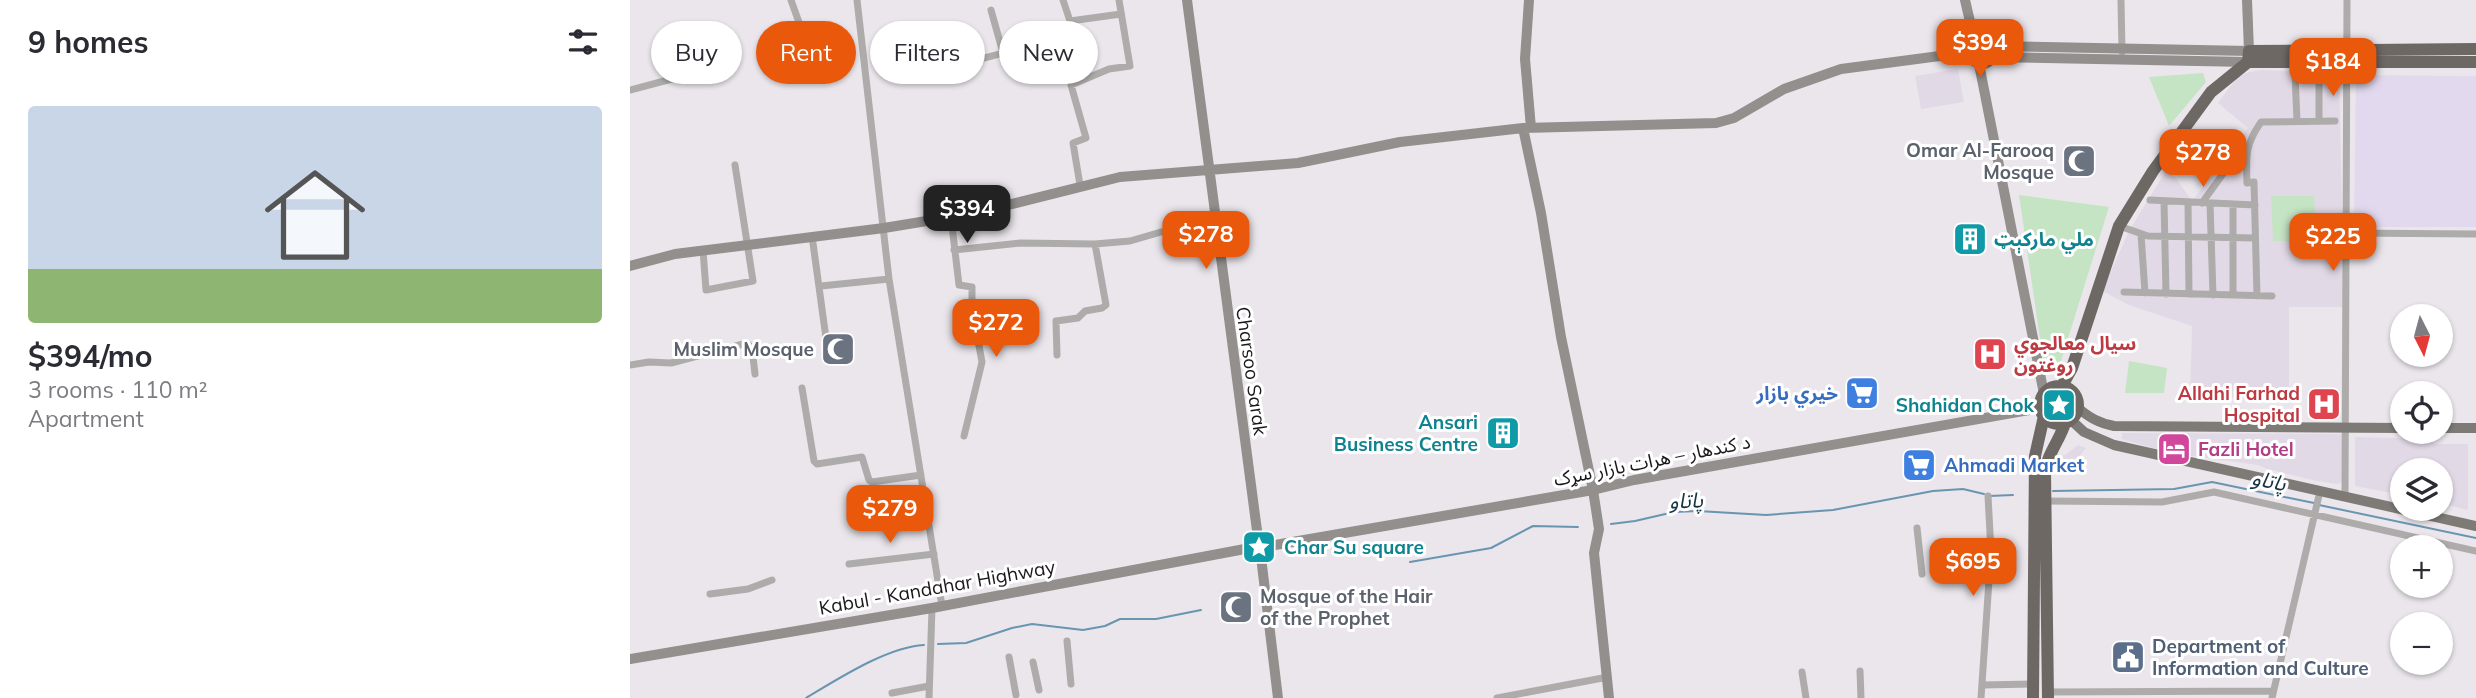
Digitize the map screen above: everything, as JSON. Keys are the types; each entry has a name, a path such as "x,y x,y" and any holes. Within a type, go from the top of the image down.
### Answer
{"highway":[{"path":"2062,386 2072,368 2119,226 2153,171 2211,92 2248,56 2348,56 2476,50"},
{"path":"2348,56 2476,62"},
{"path":"2033,698 2035,456 2044,394 2055,386 2062,386 2075,394 2078,408 2046,461 2045,618 2048,695"},
{"path":"2043,412 2054,423 2068,421"}],"main road":[{"path":"2078,408 2089,418 2115,426 2390,428"},
{"path":"2068,421 2084,432 2114,445 2320,494 2345,496 2476,526"},
{"path":"2453,428 2476,428"}],"street":[{"path":"791,0 798,21"},
{"path":"857,0 889,279 934,554 937,607 929,698"},
{"path":"1063,0 1070,21"},
{"path":"1080,185 1073,143 1086,138 1071,85 1109,69 1130,66 1119,0"},
{"name":"Charsoo Sarak","path":"1187,0 1258,538"},
{"path":"1529,0 1525,59 1527,128 1561,337 1599,529 1594,553 1609,698"},
{"path":"1965,0 1973,60 1979,64 1987,63 1992,52"},
{"path":"2121,0 2122,55"},
{"path":"1992,52 2248,56 2247,0"},
{"path":"2345,496 2347,0"},
{"path":"991,9 999,38"},
{"path":"1076,21 1121,14"},
{"path":"630,266 675,254 951,217 1120,177 1298,163 1400,142 1527,128 1716,123 1734,118 1784,89 1841,69 1972,48 1986,41 1992,52"},
{"path":"1979,64 2044,394"},
{"path":"2295,74 2297,121"},
{"path":"2319,76 2319,121"},
{"path":"630,90 653,84"},
{"path":"2257,296 2254,182 2247,183 2245,150 2249,141 2261,122 2335,121"},
{"path":"2213,295 2211,237 2206,203 2243,146"},
{"path":"703,250 704,283 707,290 753,281 735,165"},
{"path":"2150,200 2255,205"},
{"path":"2164,201 2166,294"},
{"path":"2188,202 2189,294"},
{"path":"2233,204 2233,295"},
{"path":"951,217 960,285 972,287 972,308 982,362 964,436"},
{"path":"954,250 1020,243 1095,244 1130,241 1161,232 1215,225"},
{"path":"2119,226 2141,234 2255,238"},
{"path":"2347,233 2476,234"},
{"path":"2141,234 2145,293"},
{"path":"812,236 827,338"},
{"path":"1057,355 1056,321 1078,318 1085,311 1106,305 1095,244"},
{"path":"821,286 889,279"},
{"path":"2124,292 2272,296"},
{"path":"630,365 671,363 747,343 752,348 755,374"},
{"path":"802,388 814,461 817,464 862,457 872,482 921,475"},
{"name":"د کندهار – هرات بازار سړک","path":"1269,546 1593,490 1634,480 2043,412"},
{"path":"2046,501 2162,502 2214,492 2476,551"},
{"path":"2048,695 2272,694 2320,494"},
{"path":"1981,698 1991,551 1988,496"},
{"path":"1917,528 1922,574"},
{"path":"1258,538 1265,540 1269,546 1268,552 1261,557 1255,556 1250,548 1252,541 1258,538"},
{"name":"Kabul - Kandahar Highway","path":"630,659 937,607 1250,548"},
{"path":"849,564 934,554"},
{"path":"1261,557 1278,698"},
{"path":"710,594 748,589 772,580"},
{"path":"1067,641 1070,684"},
{"path":"1009,657 1016,695"},
{"path":"1033,662 1039,690"},
{"path":"1860,671 1860,698"},
{"path":"1802,672 1806,698"},
{"path":"1497,698 1608,677"},
{"path":"1982,685 2033,684"},
{"path":"892,693 929,686"}],"shaded area":[{"path":"1958,69 1964,102 1921,109 1915,76"},
{"path":"2260,70 2339,73 2344,307 2289,307 2289,396 2190,399 2192,326 2129,305 2102,291 2130,229 2166,171 2175,177 2192,201 2248,128 2218,103 2236,79 2246,73"},
{"path":"2356,75 2476,76 2476,227 2354,227"},
{"path":"2122,433 2345,434 2343,480 2338,484 2317,481 2258,465 2170,453 2122,439"},
{"path":"2355,437 2390,438 2390,444 2468,444 2468,510 2453,506 2453,458 2390,458 2390,493 2355,486"},
{"path":"2078,445 2086,448 2077,459 2070,464 2051,465 2057,456 2065,455"}],"green space":[{"path":"2203,73 2206,82 2169,126 2149,77"},
{"path":"2019,195 2109,207 2060,364 2044,366"},
{"path":"2271,196 2314,196 2315,214 2304,215 2305,242 2273,241"},
{"path":"2129,361 2167,368 2164,393 2125,393"}],"waterway":[{"name":"پاتاو","path":"2053,491 2174,489 2212,482 2314,503"},
{"name":"پاتاو","path":"1611,524 1674,512 1766,515 1833,510 1933,491 1963,489 1984,494"},
{"name":"پاتاو","path":"1989,496 2013,495"},
{"name":"پاتاو","path":"2319,505 2476,538"},
{"path":"1410,562 1491,548 1533,526 1578,527"},
{"path":"938,644 966,643 1032,624 1083,630 1105,626 1120,619 1156,619 1201,610"},
{"path":"806,698 848,673 894,651 924,645"}],"place":[{"name":"Omar Al-Farooq Mosque","path":"2079,161"},
{"name":"ملي مارکېټ","path":"1970,239"},
{"name":"Muslim Mosque","path":"838,349"},
{"name":"سيال معالجوي روغتون","path":"1990,354"},
{"name":"خیري بازار","path":"1862,393"},
{"name":"Allahi Farhad Hospital","path":"2324,404"},
{"name":"Shahidan Chok","path":"2059,405"},
{"name":"Ansari Business Centre","path":"1503,433"},
{"name":"Fazli Hotel","path":"2174,449"},
{"name":"Ahmadi Market","path":"1919,465"},
{"name":"Char Su square","path":"1259,547"},
{"name":"Mosque of the Hair of the Prophet","path":"1236,607"},
{"name":"Department of Information and Culture","path":"2128,657"}]}
